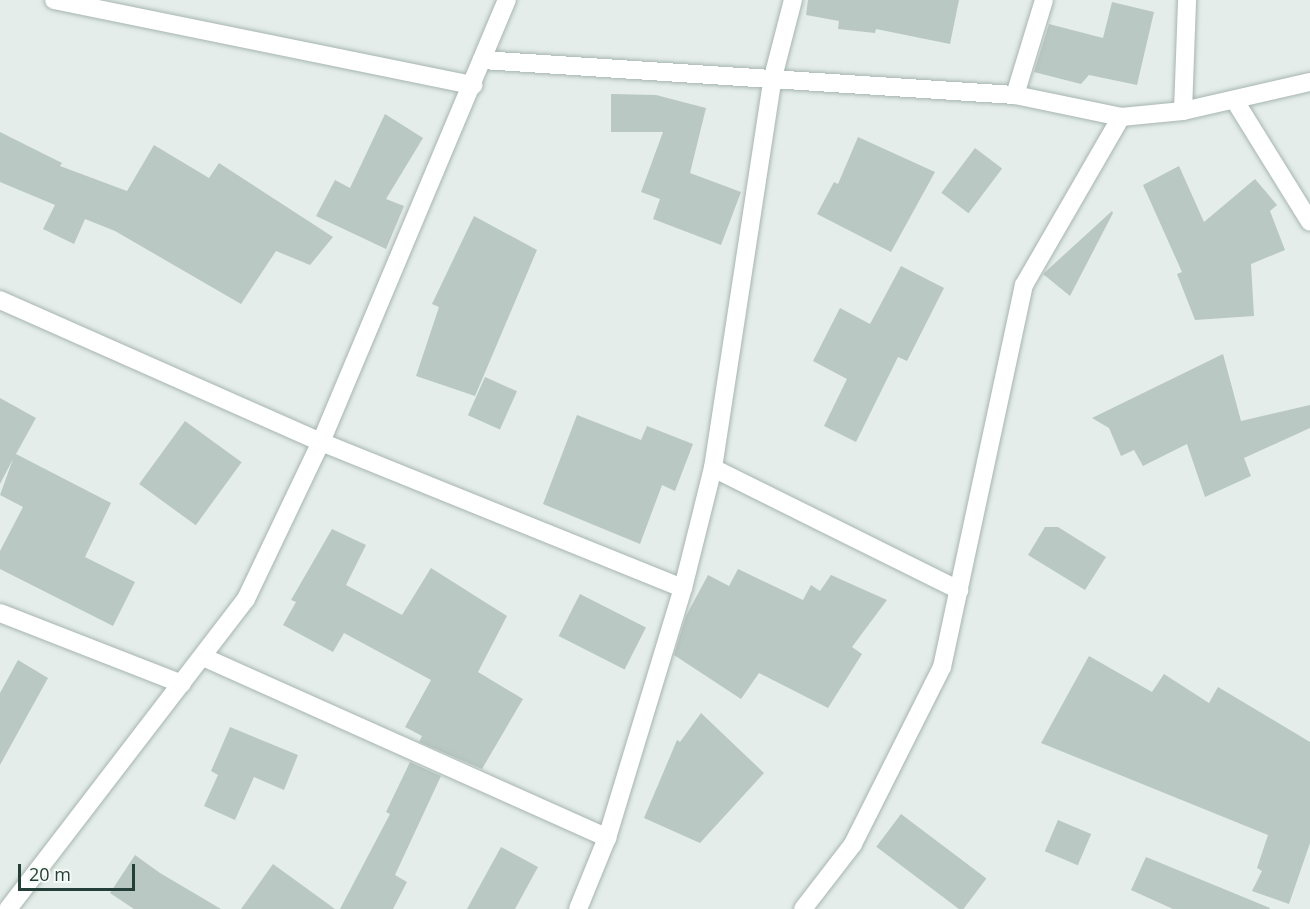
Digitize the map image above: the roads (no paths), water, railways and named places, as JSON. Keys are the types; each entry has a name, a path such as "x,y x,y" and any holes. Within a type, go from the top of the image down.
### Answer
{"street":[{"path":"56,0 473,85"},
{"path":"8,909 246,599 321,442 507,0"},
{"path":"578,909 607,838 683,588 713,468 772,81 793,0"},
{"path":"1015,95 1044,0"},
{"path":"1183,111 1187,0"},
{"path":"482,60 772,81 1015,95 1121,117 1183,111 1235,101 1310,82"},
{"path":"1235,101 1310,222"},
{"path":"802,909 852,844 905,747 942,667 1024,285 1121,117"},
{"path":"0,300 321,442 683,588"},
{"path":"713,468 959,590"},
{"path":"0,613 182,684"},
{"path":"203,657 607,838"}]}
